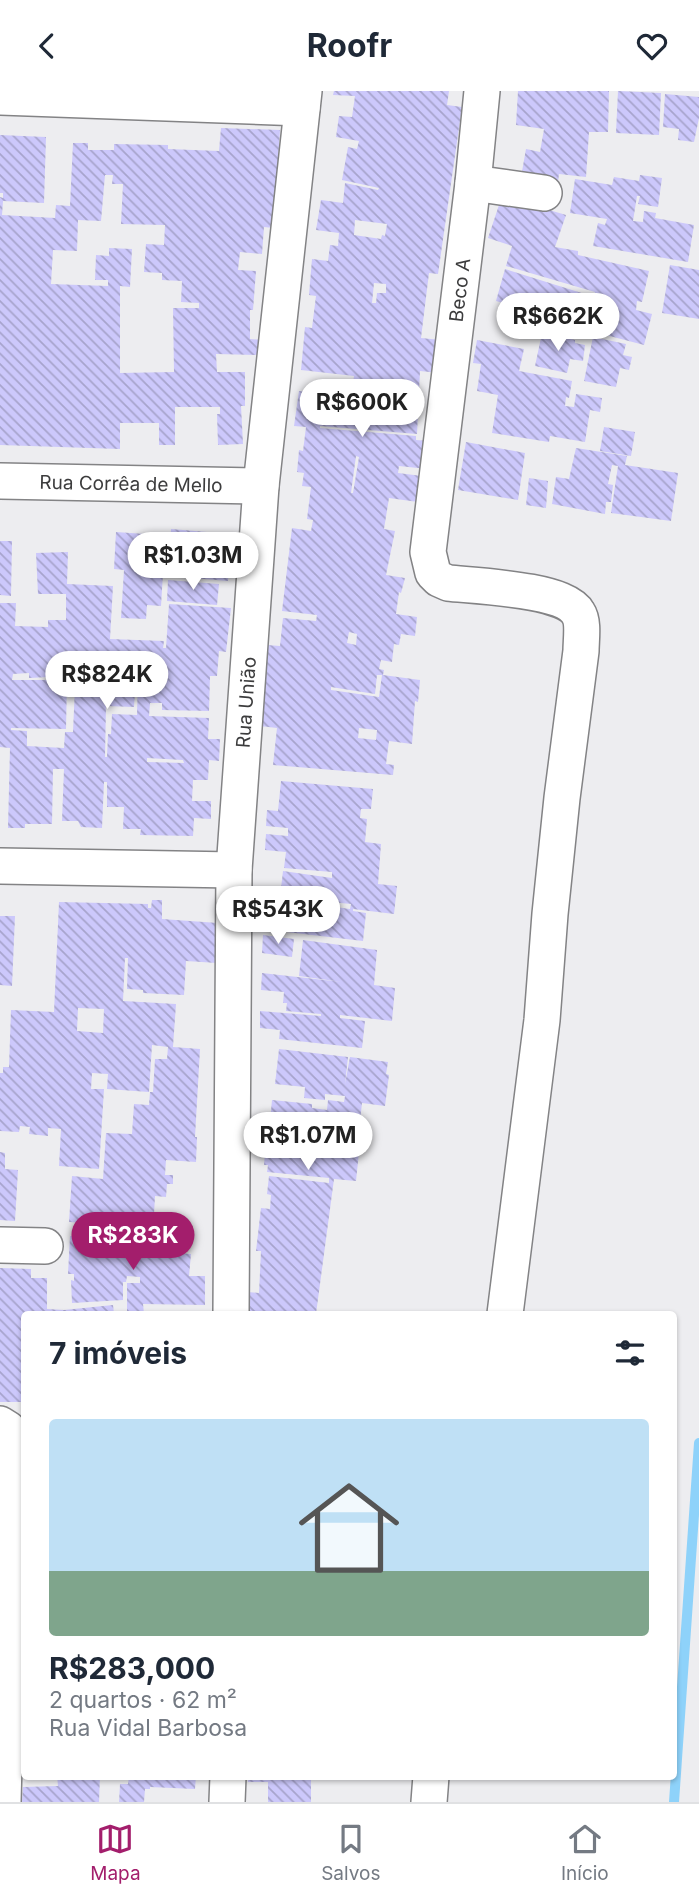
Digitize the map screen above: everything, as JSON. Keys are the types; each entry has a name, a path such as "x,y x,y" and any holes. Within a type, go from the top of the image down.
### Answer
{"street":[{"name":"Beco A","path":"482,91 428,552 430,565 439,579 448,583 543,594 563,600 578,613 581,629 581,651 550,914 542,1020 505,1311"},
{"path":"0,97 303,99"},
{"name":"Rua União","path":"231,1311 234,870 261,486 303,99"},
{"path":"473,183 544,193"},
{"name":"Rua Corrêa de Mello","path":"0,481 261,486"},
{"path":"0,866 234,870"},
{"path":"0,1245 45,1246"},
{"path":"0,1424 8,1429 12,1450 4,1802"},
{"path":"227,1802 228,1780"},
{"path":"429,1802 431,1780"}],"building":[{"path":"334,91 449,91 447,105 462,107 438,274 429,273 421,338 441,340 439,373 420,371 417,434 320,426 416,436 416,440 430,441 427,469 399,466 398,473 422,476 418,502 389,498 384,529 395,531 386,575 405,578 401,593 399,592 396,614 417,617 415,636 401,634 399,645 394,644 392,662 381,660 379,669 384,670 383,675 420,680 418,702 415,701 412,744 389,741 386,764 394,765 393,775 273,765 277,728 260,726 267,645 280,646 283,618 316,621 317,615 282,611 292,528 311,531 313,520 307,519 311,487 302,486 304,473 297,472 299,450 303,451 306,427 294,426 299,391 351,396 354,376 301,370 305,327 312,328 316,296 309,295 312,259 328,261 330,245 338,246 339,233 316,230 321,200 343,203 345,183 378,190 379,188 342,180 348,147 357,149 359,141 336,137 339,116 352,117 355,96 333,95","holes":["355,220 387,224 385,236 382,235 381,239 354,235","374,283 386,284 386,293 377,293 376,303 372,303","356,456 359,457 351,493","349,632 357,634 356,645 347,643","377,675 382,675 379,697 331,690 331,687 375,694","359,728 377,730 376,740 358,738"]},
{"path":"518,91 609,91 608,132 589,132 586,177 559,174 558,182 521,177 526,149 540,152 544,129 516,125"},
{"path":"618,91 661,93 659,135 616,133"},
{"path":"665,94 699,97 699,118 694,142 678,140 679,129 663,127"},
{"path":"221,128 280,130 274,228 264,227 262,254 240,252 238,270 256,271 253,310 250,310 250,339 263,340 261,355 216,354 217,372 245,372 245,406 241,406 243,444 218,445 217,414 220,414 220,407 175,407 175,445 159,445 159,423 120,423 120,449 0,445 0,197 3,198 3,193 0,193 0,135 46,137 44,203 3,201 2,215 55,218 56,205 70,206 73,143 88,143 88,150 114,150 114,144 168,145 168,149 219,151","holes":["105,175 113,175 112,184 123,184 121,224 165,225 164,245 146,244 144,272 162,273 162,280 182,281 181,302 199,303 199,308 173,308 174,372 120,373 120,286 130,287 132,249 109,248 109,256 96,255 95,280 108,280 108,286 51,284 53,250 77,251 78,220 101,221"]},
{"path":"640,175 662,178 658,207 638,204 640,196 637,196 633,221 643,222 644,211 656,213 655,218 694,225 688,262 593,246 598,223 605,225 607,219 570,213 575,179 612,185 614,177 639,181"},
{"path":"502,196 566,215 555,247 649,271 642,302 637,301 636,310 652,314 644,345 602,334 604,324 593,321 595,313 592,312 586,334 537,322 539,313 496,301 505,269 588,295 587,298 593,299 595,292 506,266 512,246 488,238"},
{"path":"670,265 699,270 699,319 662,313"},
{"path":"542,333 575,340 575,343 585,345 583,361 570,359 567,373 535,366"},
{"path":"593,337 626,344 623,355 632,357 629,370 620,368 616,387 584,381"},
{"path":"477,340 524,349 519,371 572,381 565,406 574,407 576,394 602,398 600,412 590,410 585,442 550,436 549,442 492,433 498,395 477,391 481,364 473,363"},
{"path":"604,427 635,432 631,456 600,451"},
{"path":"466,442 525,453 518,500 458,490"},
{"path":"576,448 627,456 625,465 678,473 671,521 611,513 618,466 612,465 608,484 613,485 611,502 606,502 605,514 552,504 556,477 569,479"},
{"path":"529,478 548,481 546,508 526,505"},
{"path":"171,529 231,534 228,581 168,576"},
{"path":"116,532 145,534 150,540 165,541 161,606 147,605 146,619 121,618 124,570 114,569"},
{"path":"0,541 12,541 11,596 0,595"},
{"path":"68,552 67,584 113,586 110,639 164,641 163,648 166,648 169,604 231,608 226,652 219,651 217,676 210,676 209,711 162,710 162,703 150,703 149,716 209,718 208,739 220,739 219,761 209,760 208,780 193,780 192,801 211,801 211,819 194,818 193,836 140,835 141,829 123,829 124,807 107,807 107,782 104,782 102,828 81,827 78,821 62,821 64,769 53,769 52,824 25,824 25,828 8,828 10,748 0,747 0,603 16,603 15,626 48,627 48,620 66,620 66,594 38,594 36,553","holes":["65,663 76,663 73,732 65,732 64,748 27,746 27,731 11,728 66,729 67,680 12,680 13,674 29,673 29,678 49,677 49,673 65,672","138,675 137,715 112,714 111,734 108,734 105,757 106,706 134,707","147,758 183,760 184,763 147,762"]},
{"path":"168,580 219,584 217,605 167,601"},
{"path":"281,781 373,789 371,809 361,809 360,818 367,819 365,842 381,844 378,884 397,886 394,914 353,909 366,913 363,941 278,931 282,900 350,909 351,904 280,897 283,871 332,878 332,872 284,868 286,852 265,850 266,834 288,836 288,828 266,826 267,810 278,811"},
{"path":"152,900 162,900 162,919 218,923 217,963 186,961 184,995 143,993 143,990 127,989 128,958 125,958 123,1001 176,1004 173,1047 200,1049 196,1162 166,1160 165,1175 173,1175 173,1184 167,1184 166,1197 155,1196 153,1233 99,1231 100,1224 69,1222 72,1176 103,1179 106,1133 132,1134 134,1104 149,1105 150,1092 153,1092 155,1059 167,1059 168,1047 152,1045 149,1092 107,1089 108,1074 92,1073 91,1089 104,1089 99,1169 59,1166 61,1129 48,1128 48,1136 29,1134 30,1127 20,1126 19,1132 0,1131 0,1073 3,1073 3,1067 9,1067 11,1010 54,1012 59,902 148,904 148,908 151,908","holes":["78,1008 104,1009 103,1033 77,1031"]},
{"path":"0,916 15,916 12,986 0,985"},
{"path":"263,935 294,939 292,957 262,953"},
{"path":"303,940 377,950 374,985 395,988 392,1021 340,1015 340,1018 365,1021 362,1048 279,1039 280,1030 260,1028 260,1011 321,1016 286,1011 287,1003 283,1003 284,992 261,990 262,973 342,982 299,976"},
{"path":"279,1049 348,1057 345,1084 350,1057 388,1062 385,1106 362,1103 358,1139 341,1138 339,1150 359,1152 356,1181 334,1179 316,1311 247,1311 248,1292 259,1293 261,1251 256,1251 261,1208 270,1209 271,1195 267,1194 269,1176 329,1183 329,1178 267,1172 268,1165 264,1165 265,1153 255,1152 255,1131 269,1132 272,1100 312,1104 312,1108 327,1110 328,1100 344,1102 345,1096 325,1094 325,1100 304,1098 305,1087 275,1084"},
{"path":"0,1152 5,1153 5,1169 18,1170 15,1221 0,1220"},
{"path":"70,1236 121,1238 120,1247 129,1247 130,1241 141,1241 141,1236 175,1236 177,1253 191,1254 189,1276 205,1276 205,1305 143,1304 144,1311 127,1311 127,1283 140,1283 140,1277 127,1276 126,1282 123,1282 123,1300 72,1303 71,1280 74,1281 74,1274 68,1274"},
{"path":"0,1268 31,1269 31,1278 47,1278 47,1309 113,1305 114,1311 21,1311 21,1402 0,1402"},
{"path":"57,1780 100,1780 99,1802 22,1802 23,1787 58,1786"},
{"path":"128,1780 196,1780 195,1789 150,1787 145,1789 144,1802 119,1802 120,1784 128,1784"},
{"path":"311,1780 311,1802 268,1802 268,1782 248,1782"}],"waterway":[{"path":"677,1759 699,1443"},
{"path":"674,1802 676,1780"}]}
